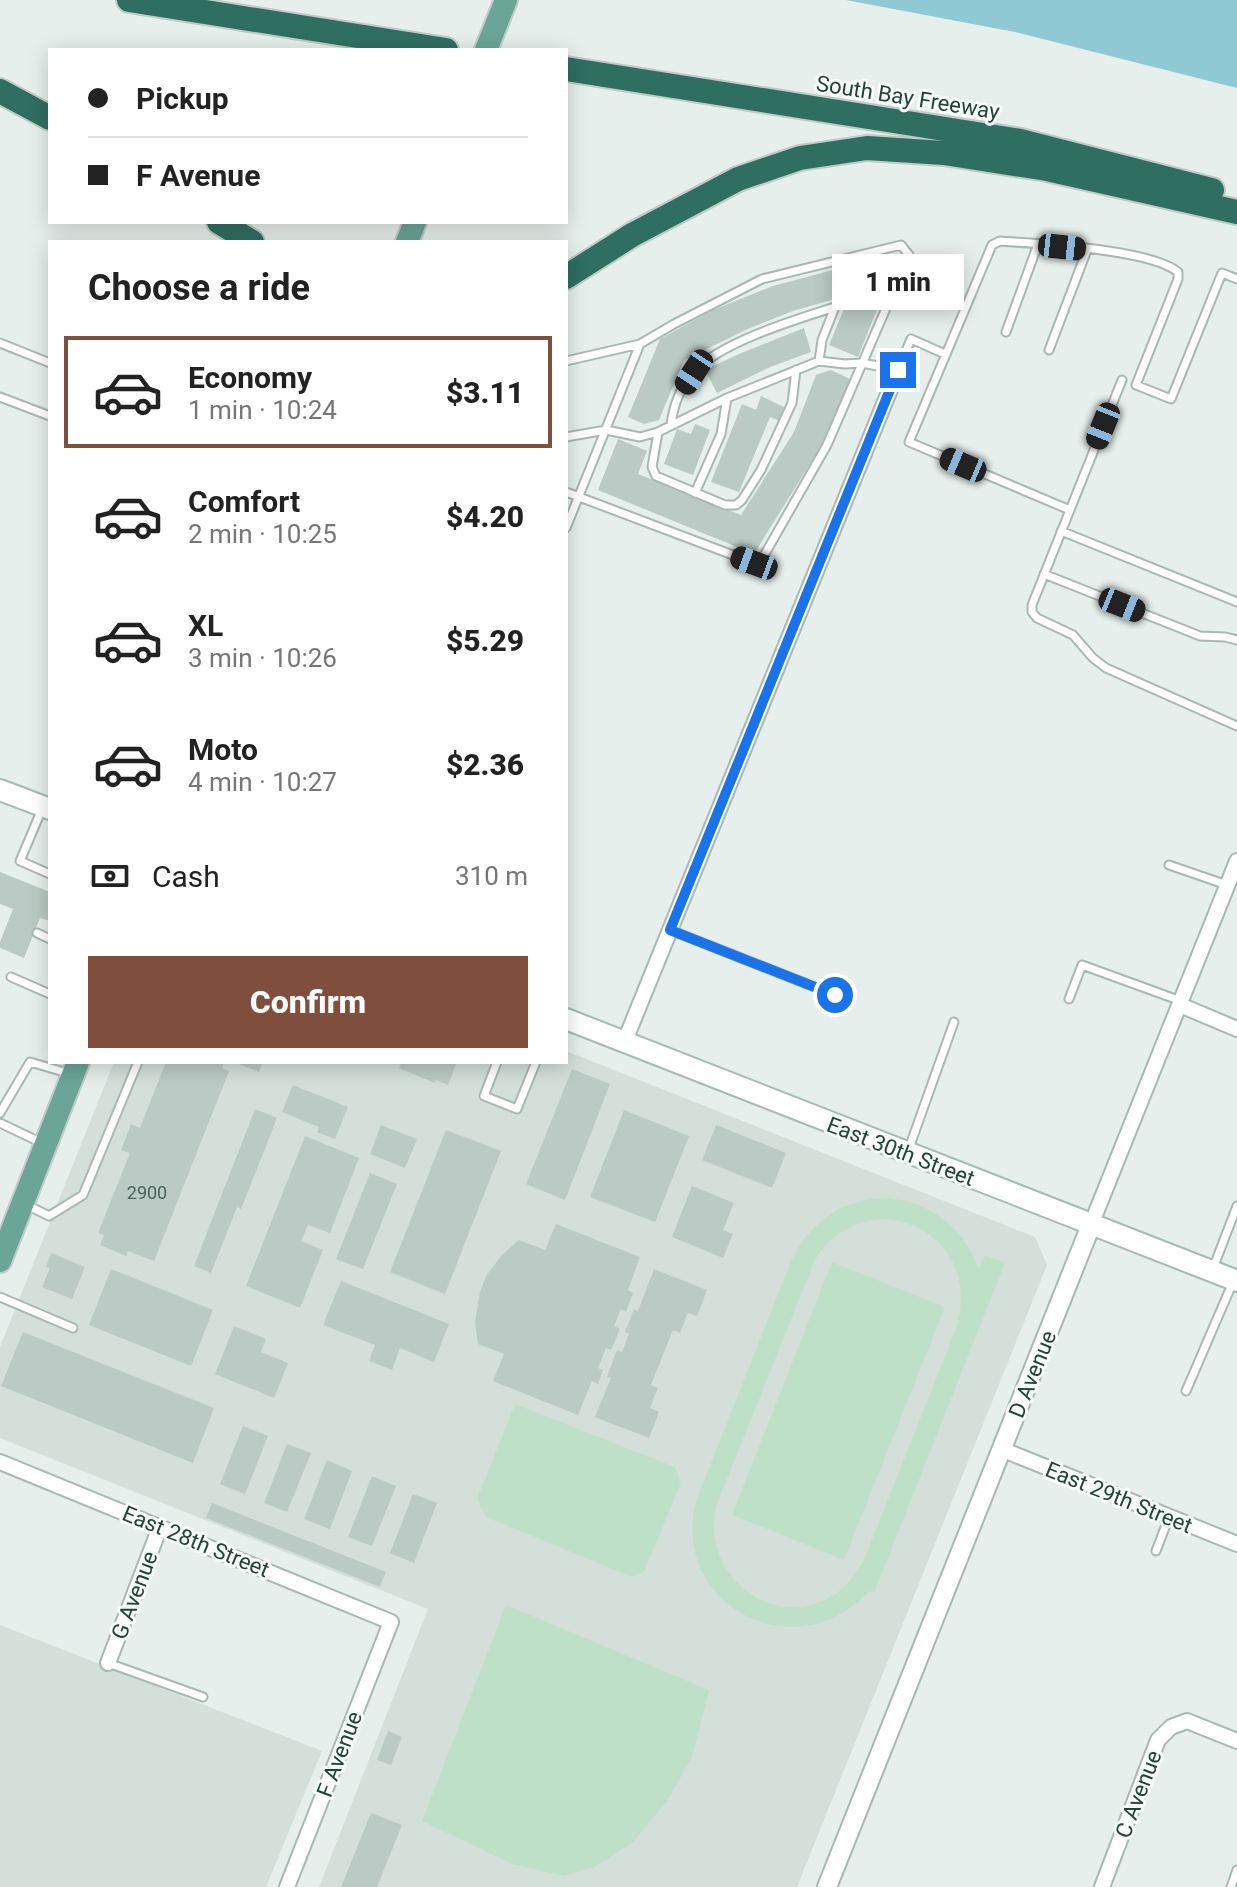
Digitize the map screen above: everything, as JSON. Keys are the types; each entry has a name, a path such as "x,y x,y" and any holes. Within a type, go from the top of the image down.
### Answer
{"highway":[{"path":"129,0 433,48"},
{"name":"South Bay Freeway","path":"568,69 1021,141 1237,198"},
{"path":"0,91 48,117"},
{"path":"568,276 632,235 738,179 800,158 867,148 944,153 1047,169 1237,212"},
{"path":"222,224 249,240"}],"main road":[{"path":"487,48 506,0"},
{"path":"0,790 46,808"},
{"name":"East 30th Street","path":"568,1020 1236,1281"},
{"path":"0,1261 76,1068"}],"street":[{"path":"624,1043 898,370"},
{"name":"D Avenue","path":"827,1887 1233,874"},
{"path":"1180,1003 1237,1029"},
{"name":"East 29th Street","path":"1001,1449 1237,1544"},
{"name":"East 28th Street","path":"1,1462 391,1622"},
{"name":"G Avenue","path":"108,1663 160,1527"},
{"name":"F Avenue","path":"287,1887 391,1622"},
{"name":"C Avenue","path":"1102,1887 1158,1740 1171,1727 1187,1721 1237,1741"}],"lane":[{"path":"1070,510 909,442 992,245 1000,241 1136,255 1178,272 1178,279 1136,385 1171,399 1222,273 1237,279"},
{"path":"1006,332 1038,244"},
{"path":"568,361 640,344 762,279 901,245 909,255 827,445 762,559 754,563 568,493"},
{"path":"1049,350 1087,250"},
{"path":"671,425 676,401 694,372 720,352 797,319 835,307 822,340 819,361"},
{"path":"568,437 606,430 640,437 658,432 727,398 819,361 862,363 898,370 911,339 945,354"},
{"path":"0,343 48,362"},
{"path":"568,523 640,344"},
{"path":"658,432 652,467 656,476 725,505 736,505 761,470 792,403 796,370"},
{"path":"1122,380 1044,574 1032,612 1037,618 1073,635 1106,668 1237,726"},
{"path":"0,397 48,415"},
{"path":"695,493 721,434 727,398"},
{"path":"1061,531 1237,602"},
{"path":"1044,574 1200,636 1237,640"},
{"path":"46,808 20,861 48,873"},
{"path":"1169,865 1233,874"},
{"path":"670,930 835,995"},
{"path":"37,933 48,938"},
{"path":"1069,999 1082,965 1180,1003"},
{"path":"11,977 48,993"},
{"path":"907,1153 954,1022"},
{"path":"0,1113 30,1062 76,1068"},
{"path":"23,1203 49,1216 83,1195 137,1064"},
{"path":"496,1064 484,1096 517,1109 535,1064"},
{"path":"0,1123 46,1145"},
{"path":"1212,1271 1237,1206"},
{"path":"1186,1391 1236,1281"},
{"path":"0,1297 73,1328"},
{"path":"1156,1551 1169,1517"},
{"path":"108,1663 203,1697"},
{"path":"1231,1887 1237,1870"}],"shaded area":[{"path":"568,1052 1035,1237 1047,1265 797,1887 319,1887 428,1609 0,1438 0,1347 113,1064 568,1064"},
{"path":"0,1625 322,1751 266,1887 0,1887"}],"green space":[{"path":"903,1200 944,1219 964,1240 979,1268 985,1255 1005,1263 874,1593 869,1591 840,1614 808,1625 776,1625 745,1615 720,1597 702,1571 693,1538 696,1501 799,1247 830,1215 856,1202","holes":["883,1219 904,1222 922,1230 948,1253 960,1287 961,1306 957,1326 856,1573 844,1587 821,1602 796,1607 773,1604 751,1594 733,1578 720,1556 714,1532 717,1504 815,1260 828,1243 853,1226"]},
{"path":"832,1262 945,1307 844,1560 732,1515"},
{"path":"515,1404 675,1467 681,1483 644,1572 632,1577 486,1517 477,1499"},
{"path":"506,1605 709,1690 692,1757 668,1800 632,1843 594,1867 564,1876 512,1864 422,1821"}],"water":[{"path":"846,0 1237,0 1237,88 1015,32"}],"building":[{"path":"885,256 896,262 858,357 829,345 848,299 845,296 750,328 684,360 659,420 644,424 628,417 660,339 713,310 773,286"},
{"path":"804,328 811,352 770,367 717,393 705,370"},
{"path":"831,370 850,379 821,446 754,554 598,490 618,439 647,451 638,474 741,515 794,432 816,375"},
{"path":"761,396 786,408 780,421 770,417 739,492 711,482 742,404 756,410"},
{"path":"695,424 710,430 693,475 664,464 677,429 691,434"},
{"path":"0,872 48,891 48,920 40,918 24,958 0,948 13,909 0,904"},
{"path":"165,1064 223,1064 222,1068 229,1071 154,1261 128,1251 126,1256 100,1245 104,1235 98,1233 130,1153 121,1150 131,1124 140,1128"},
{"path":"239,1064 262,1064 259,1072"},
{"path":"401,1064 456,1064 448,1085 399,1068"},
{"path":"572,1069 610,1084 565,1200 526,1184"},
{"path":"293,1085 348,1107 335,1139 317,1132 319,1127 282,1112"},
{"path":"255,1109 277,1118 241,1209 237,1207 211,1273 194,1266"},
{"path":"624,1110 689,1136 655,1222 590,1197"},
{"path":"381,1125 417,1139 405,1168 370,1154"},
{"path":"716,1125 786,1153 772,1188 702,1160"},
{"path":"446,1130 501,1151 445,1294 390,1272"},
{"path":"305,1136 359,1158 330,1233 308,1225 301,1241 323,1250 300,1308 246,1286"},
{"path":"370,1173 397,1184 363,1269 336,1259"},
{"path":"692,1186 734,1203 723,1230 733,1234 723,1258 672,1237"},
{"path":"556,1224 640,1257 628,1290 633,1293 626,1312 621,1309 614,1326 620,1329 611,1350 606,1348 598,1368 603,1370 598,1384 592,1381 578,1415 493,1381 504,1354 478,1344 475,1322 486,1276 502,1255 519,1240 545,1250"},
{"path":"51,1253 85,1267 72,1299 42,1287 50,1268 46,1267"},
{"path":"111,1269 213,1310 191,1366 89,1325"},
{"path":"654,1269 707,1290 697,1316 688,1313 680,1333 673,1330 651,1385 658,1388 650,1408 659,1412 649,1438 595,1417 611,1378 607,1377 617,1350 622,1352 629,1334 625,1332 634,1309 638,1311"},
{"path":"341,1281 449,1324 434,1362 400,1348 392,1370 369,1361 375,1345 323,1325"},
{"path":"234,1326 266,1339 261,1352 288,1363 274,1398 215,1374"},
{"path":"23,1332 214,1408 193,1463 1,1386"},
{"path":"243,1426 268,1436 245,1494 220,1484"},
{"path":"287,1444 311,1453 287,1512 264,1503"},
{"path":"327,1460 352,1471 330,1529 304,1519"},
{"path":"372,1476 396,1486 372,1546 348,1537"},
{"path":"413,1494 437,1503 414,1563 390,1553"},
{"path":"212,1503 386,1572 380,1587 206,1518"},
{"path":"388,1731 402,1737 391,1765 377,1760"},
{"path":"371,1813 402,1825 377,1887 341,1887"}],"route":[{"path":"835,995 670,930 898,370"}]}
